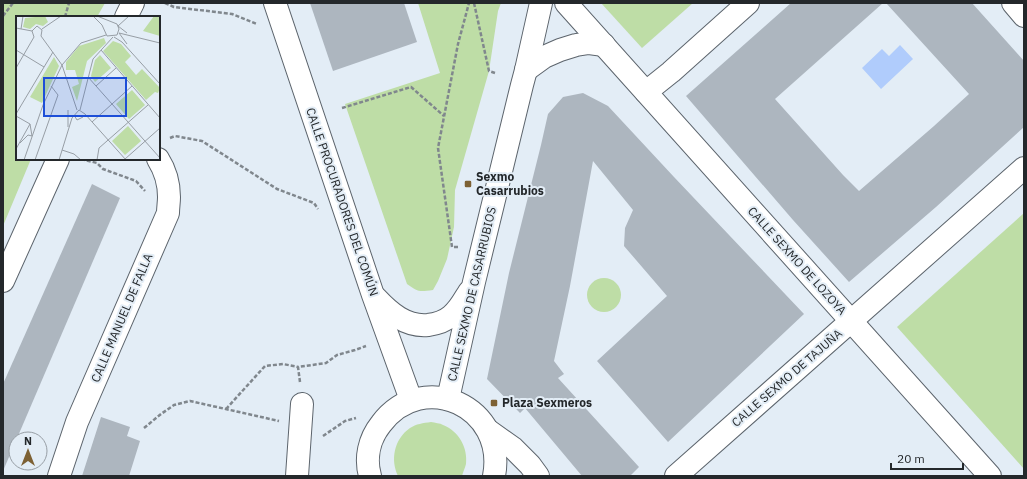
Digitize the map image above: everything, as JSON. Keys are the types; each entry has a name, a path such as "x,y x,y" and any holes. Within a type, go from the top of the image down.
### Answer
{"street":[{"path":"126,16 133,3"},
{"name":"CALLE PROCURADORES DEL COMÚN","path":"276,3 374,295 411,400"},
{"name":"CALLE SEXMO DE CASARRUBIOS","path":"448,399 474,282 541,3"},
{"name":"CALLE SEXMO DE LOZOYA","path":"566,3 990,476"},
{"path":"646,92 671,72 748,3"},
{"path":"1013,3 1024,16"},
{"path":"526,70 544,56 560,50 589,43 604,45"},
{"name":"CALLE MANUEL DE FALLA","path":"59,476 77,422 168,213 169,198 162,150"},
{"path":"3,281 58,160"},
{"name":"CALLE SEXMO DE TAJUÑA","path":"676,476 1024,168"},
{"path":"374,295 387,310 405,322 422,326 437,324 451,316 461,305 474,282"},
{"path":"370,476 368,462 369,451 371,440 376,429 387,416 399,406 411,400 430,397 448,399 465,406 478,417 489,431 513,448 530,465 538,476"},
{"path":"297,466 302,404"},
{"path":"489,431 495,450 496,465 494,476"},
{"path":"355,476 369,451"}],"path":[{"path":"3,16 13,3"},
{"path":"65,16 69,3"},
{"path":"165,3 174,7 232,14 258,25"},
{"path":"458,247 452,247 438,148 458,44 469,3"},
{"path":"474,3 489,71 495,73"},
{"path":"342,108 411,87 444,116"},
{"path":"162,150 175,136 202,141 277,189 314,203 321,215"},
{"path":"86,160 97,163 103,169 136,181 147,195 168,213"},
{"path":"226,409 265,366 283,364 298,367 326,363 337,355 369,344"},
{"path":"298,367 302,404"},
{"path":"144,428 174,405 190,401 301,425"},
{"path":"297,466 324,435 344,421 359,418"}],"green space":[{"path":"3,3 105,3 98,16 16,16 16,160 31,160 3,226"},
{"path":"418,3 501,3 498,11 489,71 455,190 454,227 447,259 433,290 422,291 416,290 407,284 345,104 440,73"},
{"path":"601,3 693,3 642,48"},
{"path":"1024,213 1024,469 897,327"},
{"path":"604,278 616,283 621,295 616,307 604,312 592,307 587,295 592,283"},
{"path":"431,422 440,424 454,431 464,446 466,452 466,464 462,476 398,476 394,463 394,457 400,438 410,428"}],"water":[{"path":"900,45 913,59 881,89 862,68 882,49 889,56"}],"building":[{"path":"310,3 404,3 417,42 333,71"},
{"path":"791,3 883,3 775,99 859,191 969,94 886,3 972,3 1024,61 1024,127 936,207 849,282 793,220 686,96"},
{"path":"583,93 608,106 804,314 668,442 597,361 667,296 624,246 625,228 633,210 593,161 570,286 554,361 564,374 558,378 639,467 630,476 582,476 525,408 520,413 487,379 509,273 548,114 563,97"},
{"path":"92,184 120,198 20,431 8,431 8,459 3,471 3,384"},
{"path":"101,417 130,427 127,436 140,441 129,476 82,476"}],"place":[{"name":"Sexmo Casarrubios","path":"468,184"},
{"name":"Plaza Sexmeros","path":"494,403"}]}
